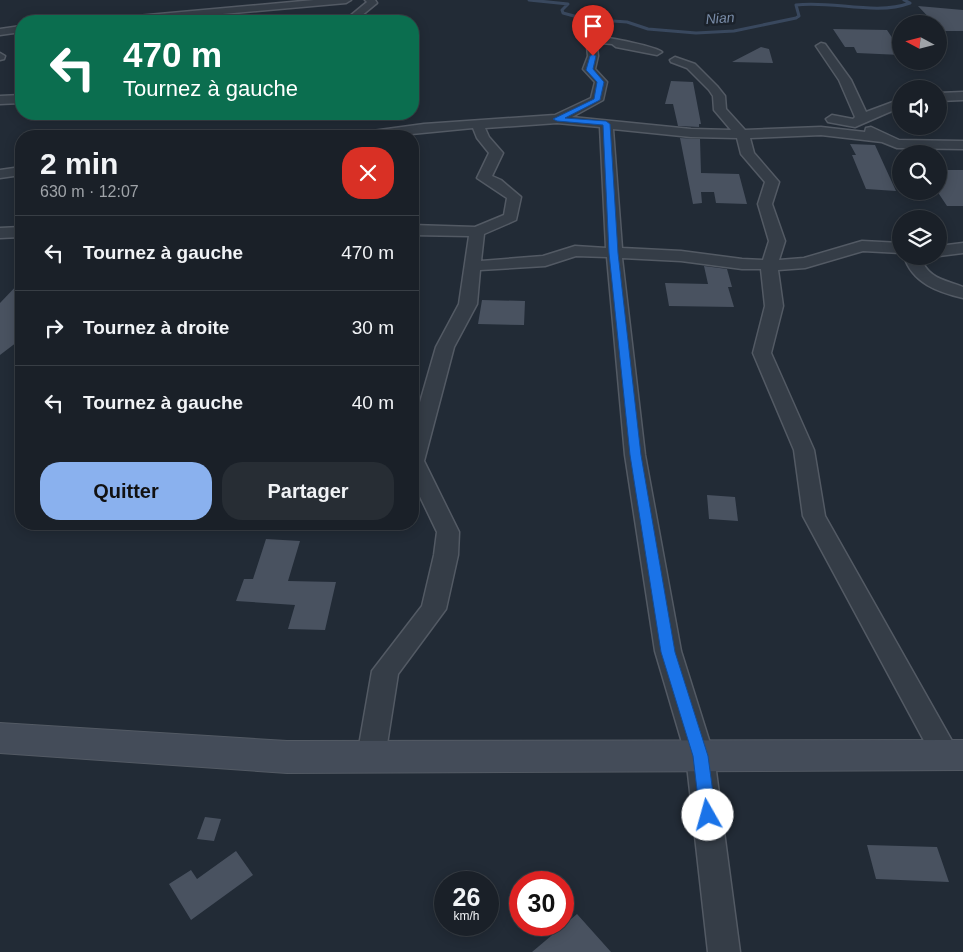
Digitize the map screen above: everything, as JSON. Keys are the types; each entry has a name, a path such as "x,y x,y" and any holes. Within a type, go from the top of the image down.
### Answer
{"main road":[{"path":"0,738 287,757 954,755"}],"street":[{"path":"192,14 346,0"},
{"path":"357,15 372,3 370,0"},
{"path":"0,32 15,31"},
{"path":"557,119 597,100 601,82 590,70 593,56 592,46 599,40 615,41 620,45 657,52"},
{"path":"821,46 832,59 850,91 859,120 884,138 896,144 963,145"},
{"path":"676,60 691,66 713,88 719,96 720,110 742,134 748,154 772,182 764,204 777,240 769,264 774,306 762,353 804,450 814,516 954,755"},
{"path":"947,97 963,96"},
{"path":"0,100 15,99"},
{"path":"823,118 859,120 892,106"},
{"path":"409,130 557,119 691,133 742,134 821,131 884,138"},
{"path":"742,134 751,124 778,120"},
{"path":"419,230 478,232 511,217 514,197 496,183 484,178 496,153 483,138 477,124"},
{"path":"606,124 614,253 635,455 668,652 700,756 724,952"},
{"path":"0,174 15,172"},
{"path":"419,443 446,347 468,304 478,232"},
{"path":"0,234 15,233"},
{"path":"473,266 545,261 575,251 681,256 742,264 805,263 862,246 892,248"},
{"path":"947,249 963,248"},
{"path":"914,265 921,276 939,285 963,293"},
{"path":"371,757 385,671 434,609 446,555 448,532 419,471"}],"building":[{"path":"918,6 963,10 963,31 948,31 948,15 926,15"},
{"path":"833,29 887,30 892,38 892,55 857,53 854,47 845,47"},
{"path":"761,47 769,49 773,63 732,62"},
{"path":"671,81 693,82 701,124 699,124 699,127 678,126 673,104 665,104"},
{"path":"680,138 700,139 701,173 739,174 747,204 716,203 714,192 701,192 702,203 693,204"},
{"path":"850,144 875,145 892,182 892,191 866,189 852,155 856,155"},
{"path":"947,170 963,170 963,206 947,206 943,200 947,200"},
{"path":"704,266 727,269 732,287 728,287 734,307 669,306 665,283 708,284"},
{"path":"15,287 15,344 0,355 0,303"},
{"path":"482,300 525,301 524,325 478,324"},
{"path":"707,495 735,497 738,521 709,519"},
{"path":"266,539 300,541 288,581 336,582 325,630 288,629 295,605 236,601 244,579 253,579"},
{"path":"205,817 221,819 214,841 197,839"},
{"path":"867,845 937,847 949,882 876,879"},
{"path":"236,851 253,875 191,920 169,884 191,870 197,879"},
{"path":"577,914 611,952 532,952 551,936 574,936 574,917"}],"waterway":[{"name":"Nian","path":"529,0 568,4 562,10 563,13 585,19 627,22 648,29 696,33 734,31 796,18 799,16 796,5 824,4 882,8 897,7 910,3 904,0"}],"route":[{"path":"593,56 590,70 601,82 597,100 557,119 606,124 614,253 635,455 668,652 700,756 708,815"}]}
